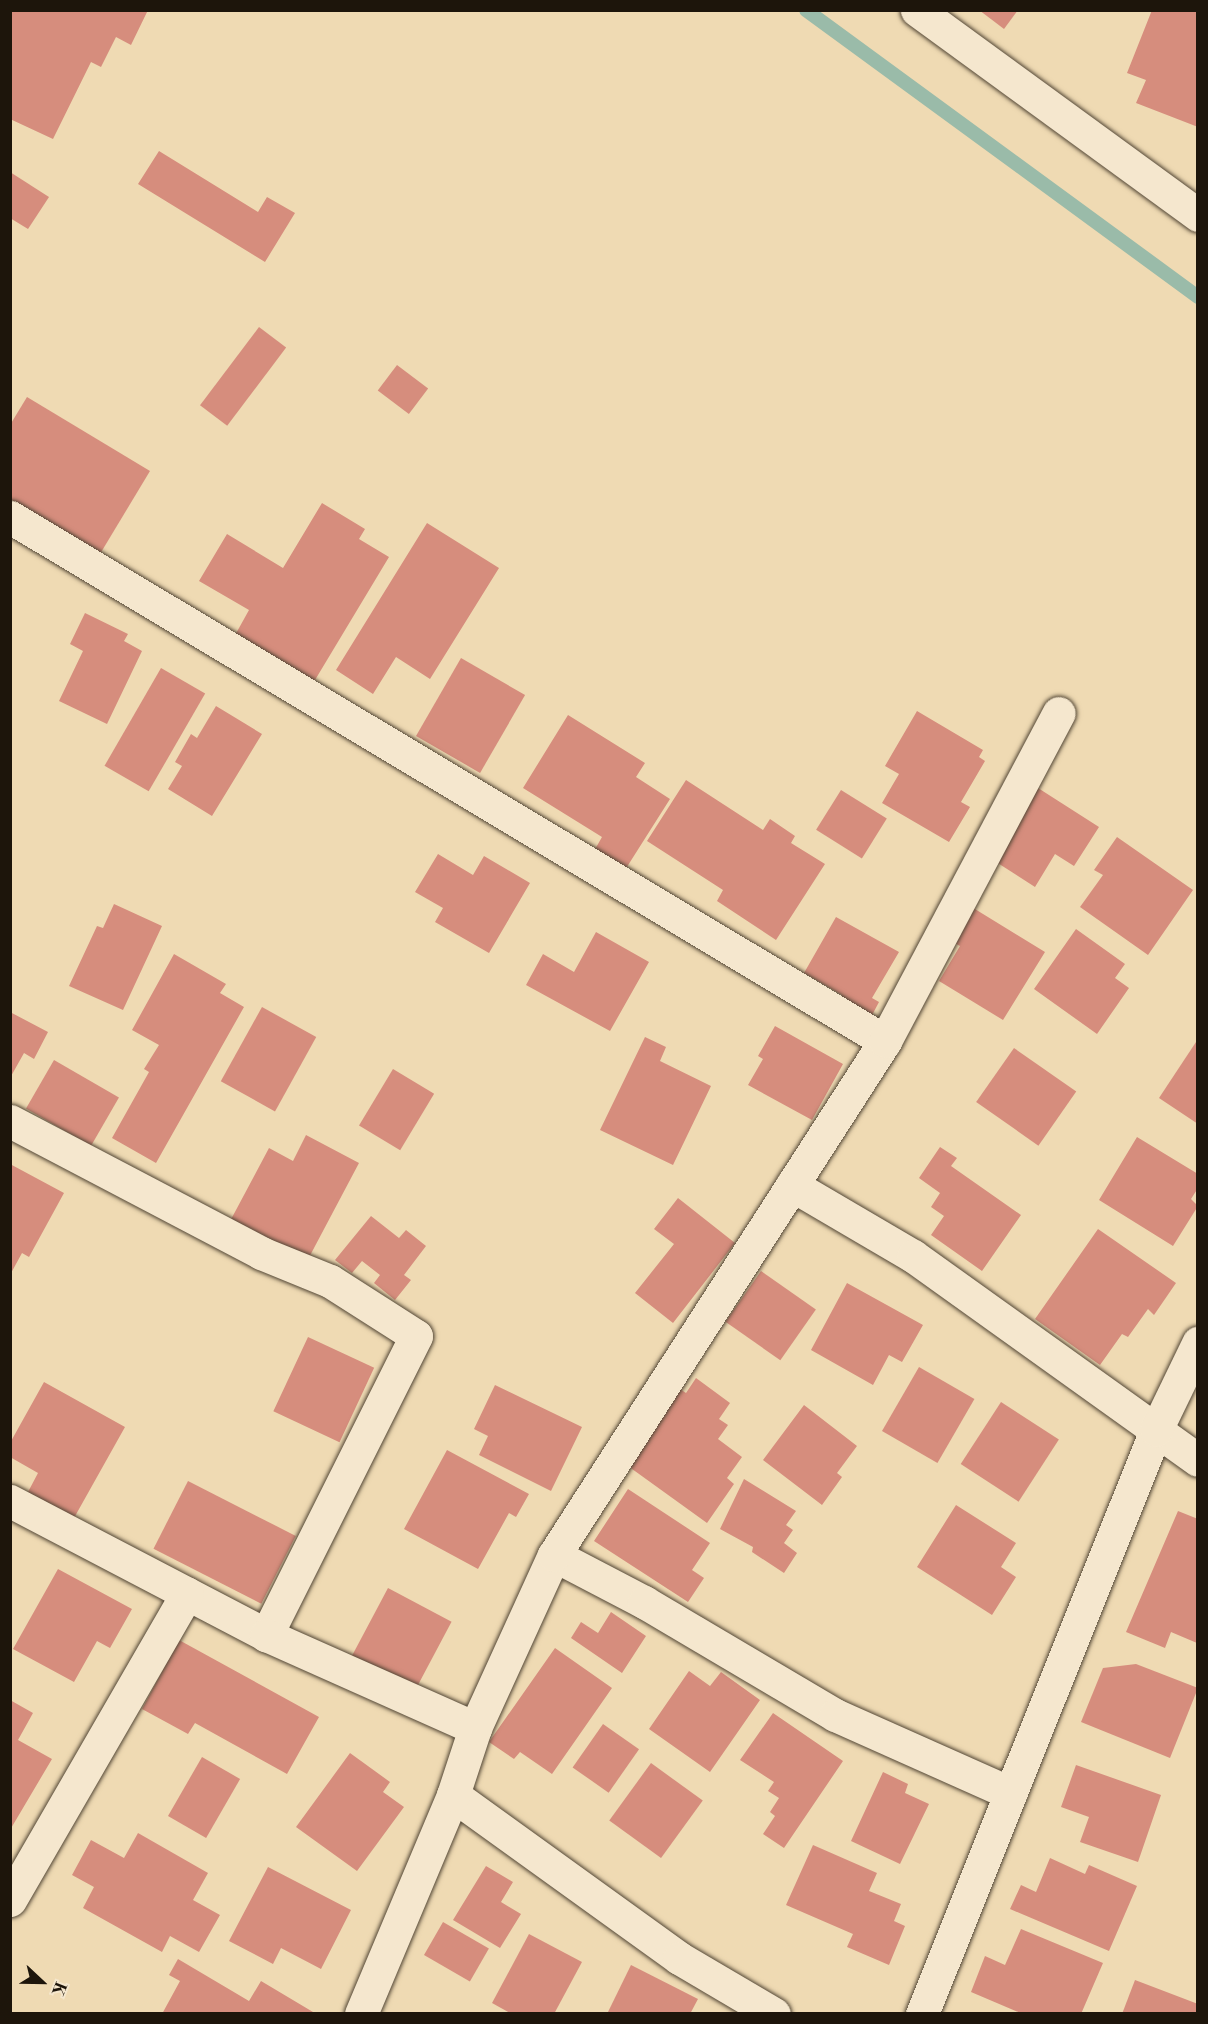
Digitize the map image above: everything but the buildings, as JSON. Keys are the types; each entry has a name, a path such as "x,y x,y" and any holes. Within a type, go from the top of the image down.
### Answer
{"street":[{"path":"917,10 1197,215"},
{"path":"10,517 885,1041"},
{"path":"361,2013 453,1795 475,1728 554,1555 885,1041 1059,712"},
{"path":"10,1121 261,1253 330,1281 416,1336 266,1635"},
{"path":"792,1185 913,1256 1197,1460"},
{"path":"922,2013 1156,1430 1197,1343"},
{"path":"10,1501 266,1635 475,1728"},
{"path":"554,1555 644,1602 835,1715 1010,1793"},
{"path":"15,1880 188,1594"},
{"path":"453,1795 679,1958 774,2013"}],"waterway":[{"path":"806,10 1198,297"}]}
